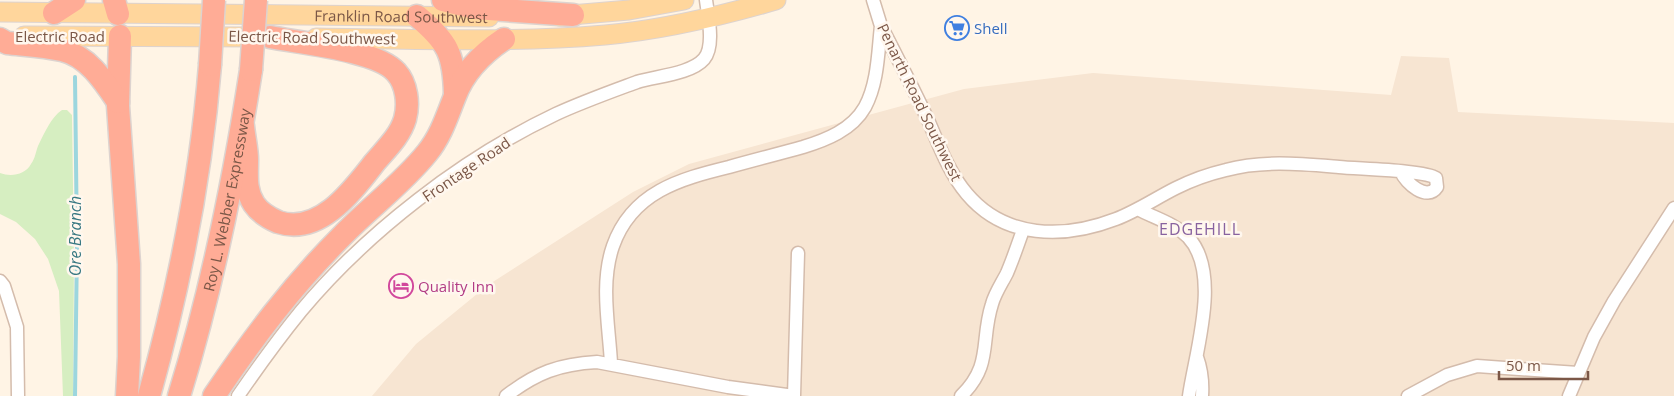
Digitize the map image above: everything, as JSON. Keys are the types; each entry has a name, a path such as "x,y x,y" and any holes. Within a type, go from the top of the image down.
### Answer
{"highway":[{"path":"54,14 74,0"},
{"name":"Roy L. Webber Expressway","path":"149,396 178,285 190,222 207,110 214,0"},
{"name":"Roy L. Webber Expressway","path":"179,396 202,312 230,192 243,126 251,70 256,0"},
{"path":"444,0 475,8 573,15"},
{"path":"417,16 435,31 453,63 455,94"},
{"path":"117,17 118,102 129,264 130,357 127,396"},
{"path":"0,37 7,43 63,50 80,58 104,81 118,102"},
{"path":"243,126 248,188 255,206 272,219 284,224 297,225 317,219 335,207 399,133 405,119 406,95 403,83 398,73 390,66 361,54 270,37"},
{"path":"214,396 253,338 305,274 343,234 413,169 428,152 440,134 449,115 455,94 466,77 481,57 504,39"}],"main road":[{"name":"Franklin Road Southwest","path":"117,17 536,17 629,10 684,0"},
{"name":"Franklin Road Southwest","path":"504,39 607,35 651,29 707,9 776,0"},
{"name":"Electric Road","path":"0,12 54,14"},
{"name":"Electric Road Southwest","path":"54,14 117,17 270,37 504,39"},
{"name":"Electric Road","path":"0,37 117,17"}],"street":[{"name":"Penarth Road Southwest","path":"873,0 881,26 959,184 967,195 989,214 1007,225 1023,230 1050,233 1068,232 1115,219 1138,209 1175,188 1202,177 1228,169 1252,165 1327,166 1400,172"},
{"name":"Frontage Road","path":"238,396 268,353 307,305 360,250 396,218 437,186 480,157 519,133 556,114 639,82 687,69 697,64 705,58 709,50 707,9"},
{"path":"611,363 606,283 608,264 613,246 629,216 656,192 689,177 817,143 850,125 871,94 877,64 881,26"},
{"path":"1569,396 1594,337 1614,301 1674,208"},
{"path":"1138,209 1180,230 1190,240 1198,253 1203,272 1203,311 1197,357 1189,396"},
{"path":"961,396 974,381 981,368 992,302 1015,254 1023,230"},
{"path":"506,396 531,379 558,367 577,363 597,362 611,363 728,387 794,396 798,253"},
{"path":"0,281 4,286 17,327 18,396"},
{"path":"1197,357 1202,369 1202,396"},
{"path":"1408,396 1447,375 1478,366 1578,374"}],"shaded area":[{"path":"1401,56 1449,58 1458,112 1674,123 1674,396 372,396 416,344 488,285 633,192 689,164 964,89 1093,73 1391,95"}],"green space":[{"path":"62,110 67,110 72,115 73,396 63,396 59,291 48,259 35,239 16,222 0,214 0,173 17,174 28,168 34,160 38,146 48,126"}],"waterway":[{"name":"Ore Branch","path":"75,77 77,246 75,396"}],"place":[{"name":"Shell","path":"957,28"},
{"name":"Quality Inn","path":"401,286"}],"district":[{"name":"EDGEHILL","path":"1200,229"}]}
